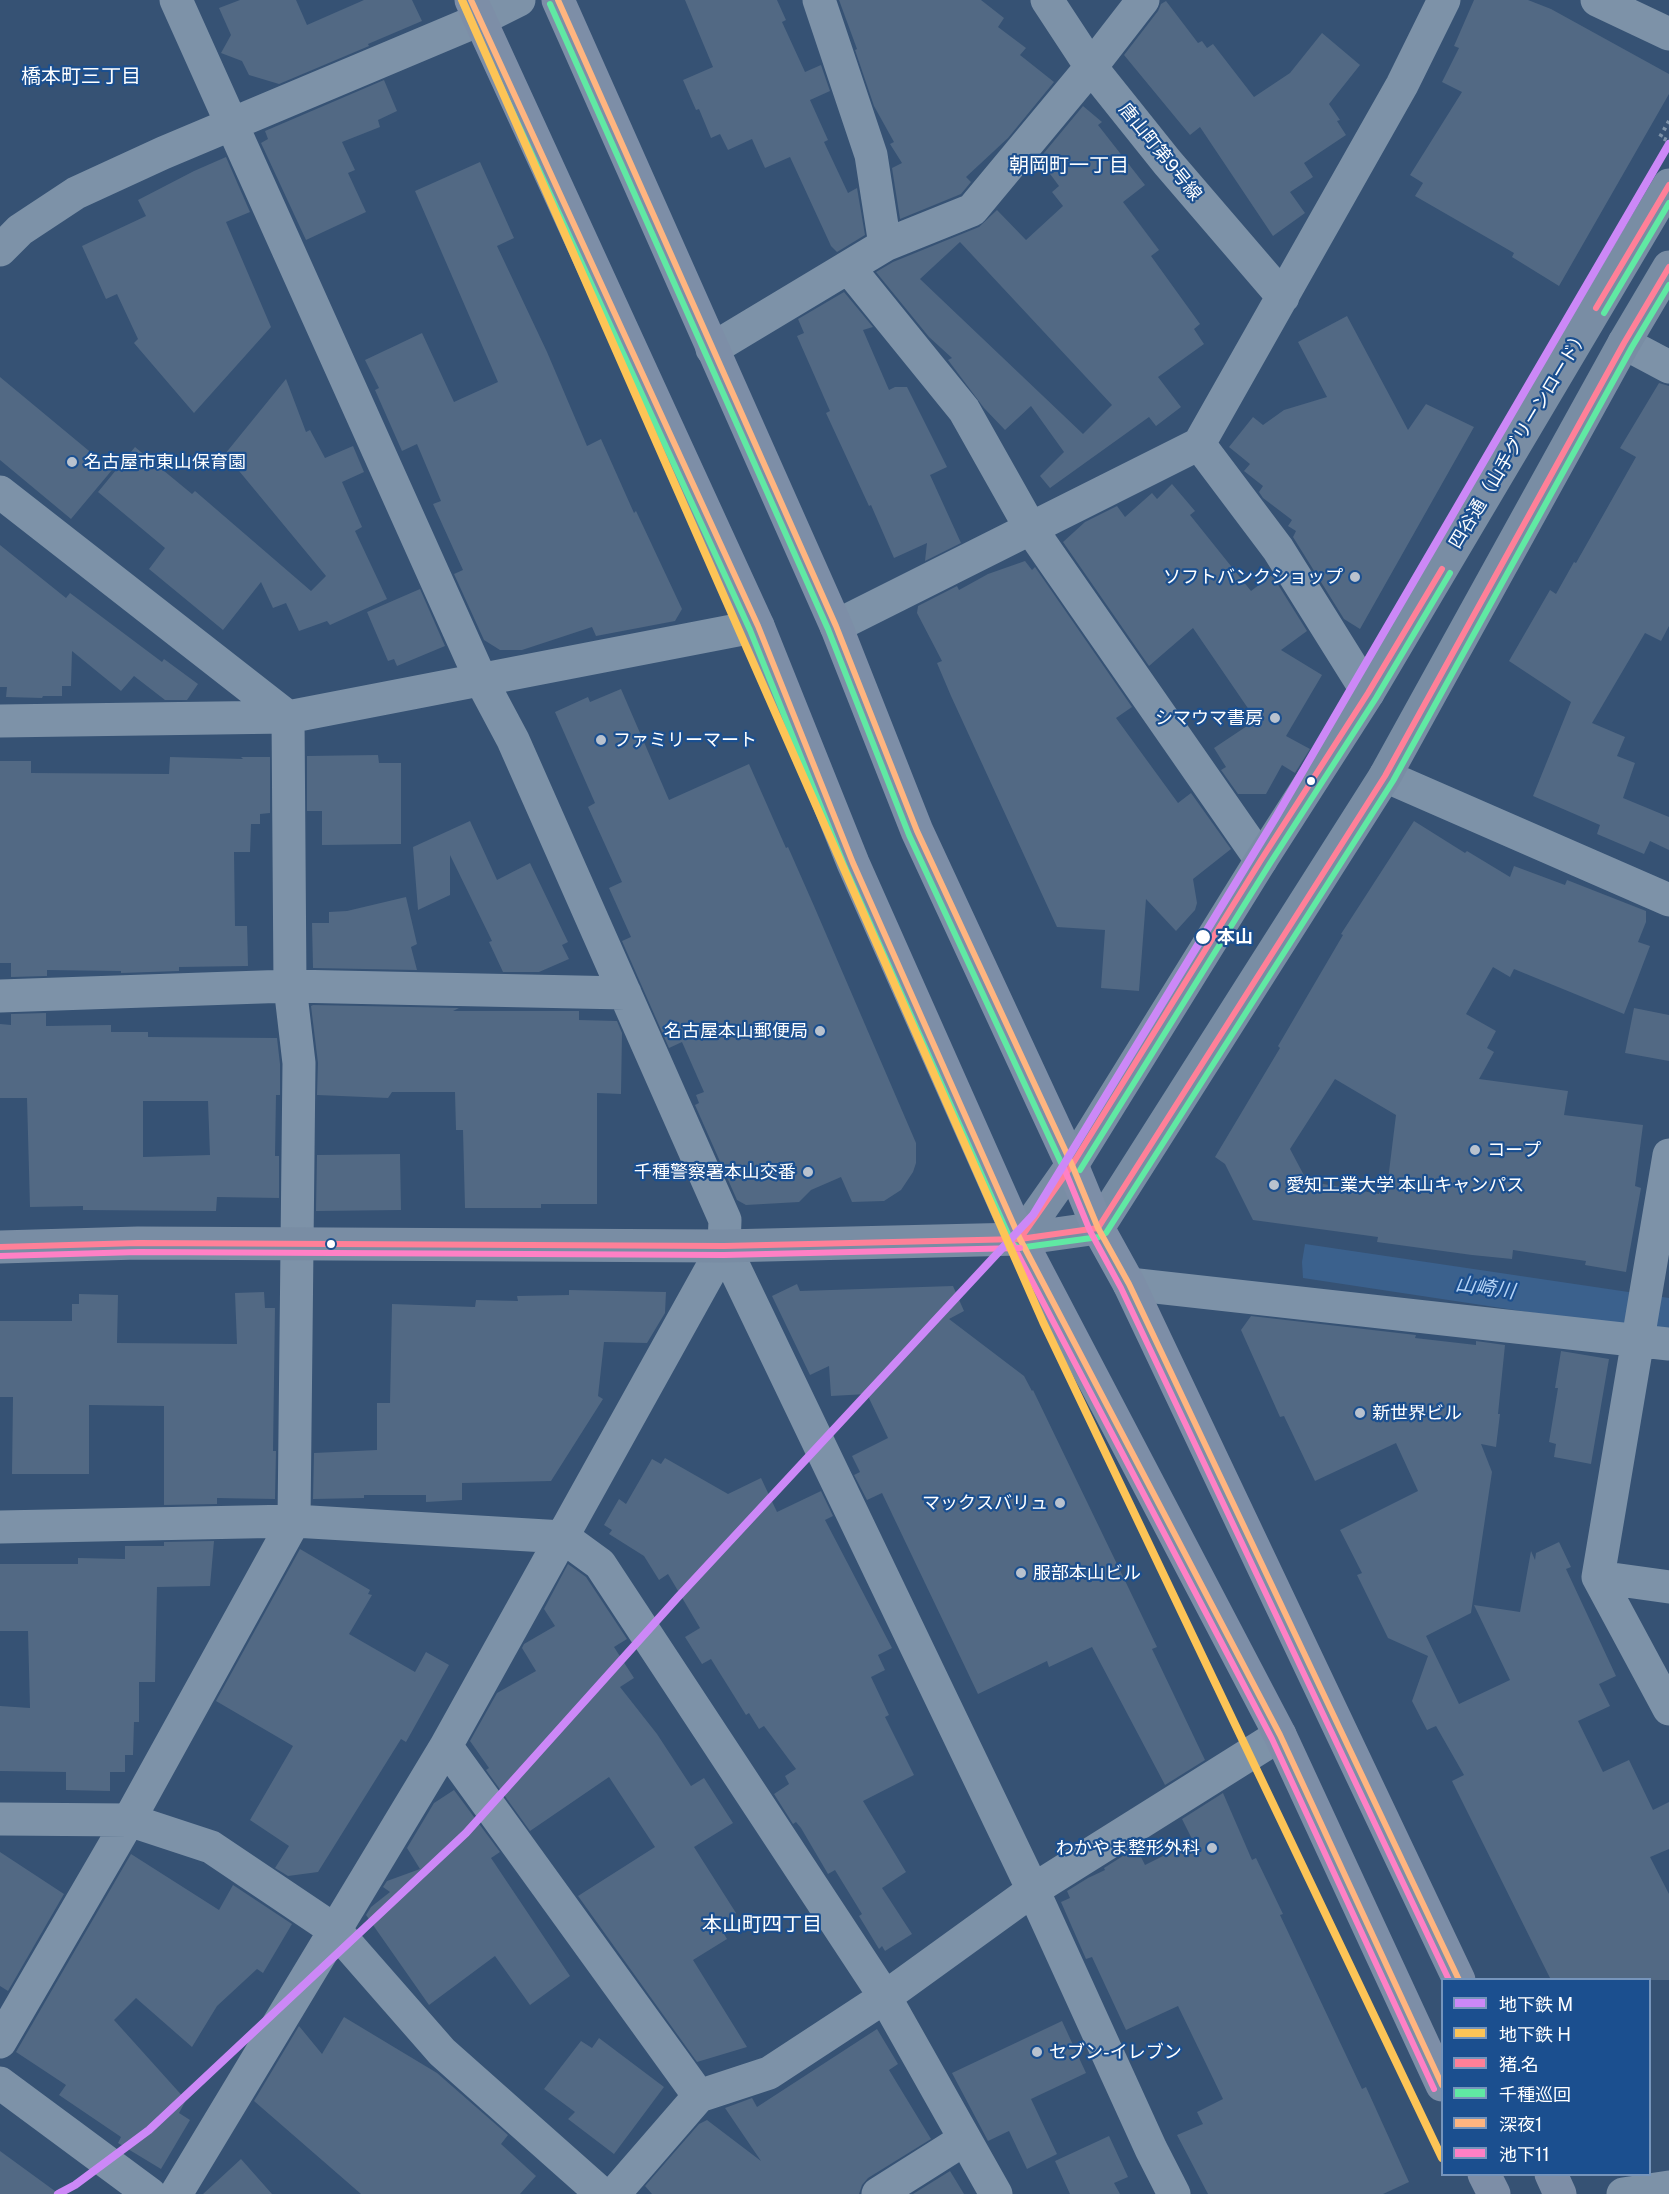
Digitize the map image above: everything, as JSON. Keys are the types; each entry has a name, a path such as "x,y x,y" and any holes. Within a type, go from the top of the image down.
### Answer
{"main road":[{"path":"558,0 836,626 917,831 1072,1165 1098,1228 1129,1284 1458,1978"},
{"path":"475,10 758,626 853,863 1020,1239 1280,1735 1441,2081"},
{"path":"1485,2176 1494,2194"},
{"path":"1551,2176 1560,2194"}],"street":[{"path":"176,0 481,680 513,740 725,1220 724,1246 446,1746 176,2194"},
{"path":"0,250 20,230 76,193 233,124 475,10 519,0"},
{"path":"819,0 871,156 885,245"},
{"name":"唐山町第9号線","path":"1047,0 1091,67 1167,162 1283,297"},
{"path":"712,349 885,245 972,210 1091,67 1143,0"},
{"path":"836,626 1199,444 1402,86 1444,0"},
{"path":"1596,0 1669,34"},
{"name":"四谷通（山手グリーンロード）","path":"1020,1239 1072,1165 1261,860 1368,693 1669,185"},
{"path":"848,267 964,410 1031,529 1261,860"},
{"path":"0,1247 138,1243 724,1246 1020,1239 1098,1228 1385,776 1624,343 1669,267"},
{"path":"1624,343 1669,367"},
{"path":"1199,444 1278,549 1368,693"},
{"path":"0,492 288,717"},
{"path":"0,721 288,717 758,626"},
{"path":"0,2042 129,1820 294,1521 299,1063 290,987 288,717"},
{"path":"1385,776 1669,900"},
{"path":"0,996 290,987 625,993"},
{"path":"1669,1155 1636,1339 1598,1577 1669,1709"},
{"path":"724,1246 1033,1890 1151,2149 1174,2194"},
{"path":"1129,1284 1669,1344"},
{"path":"0,1527 294,1521 563,1537 600,1564 885,1997 996,2194"},
{"path":"1598,1577 1669,1587"},
{"path":"614,2194 699,2096 769,2073 885,1997 1033,1890 1280,1735"},
{"path":"446,1746 699,2096"},
{"path":"0,1819 129,1820 211,1847 336,1931 442,2052 602,2194"},
{"path":"0,2083 150,2194"},
{"path":"878,2194 966,2139"},
{"path":"1623,2194 1669,2187"}],"path":[{"path":"1669,121 1660,137 1669,141"}],"water":[{"name":"山崎川","path":"1305,1244 1669,1298 1669,1332 1303,1278 1302,1262"}],"building":[{"path":"240,0 296,0 307,25 364,0 412,0 422,21 279,84 249,75 242,61 221,53 231,35 219,8"},
{"path":"685,0 777,0 786,20 782,22 805,72 821,65 830,91 810,100 828,140 824,142 848,193 857,188 865,235 837,252 831,246 790,157 765,168 752,139 728,150 720,134 711,138 699,109 696,110 683,80 713,67"},
{"path":"839,0 981,0 1004,18 998,27 1026,48 1020,55 1054,82 1008,138 966,177 971,182 961,194 900,219 892,168 902,163 890,144 894,142 874,106"},
{"path":"1474,0 1528,0 1551,9 1669,74 1669,94 1559,286 1512,257 1514,253 1415,196 1423,183 1410,175 1462,92 1442,82 1459,48 1454,46"},
{"path":"1166,1 1198,43 1202,41 1207,48 1213,44 1254,97 1290,73 1322,33 1360,65 1329,104 1340,120 1337,121 1346,135 1304,163 1313,177 1290,192 1305,213 1273,236 1200,127 1190,135 1124,55 1161,4"},
{"path":"384,80 397,111 378,120 380,127 342,142 355,170 348,173 366,212 306,240 261,143 268,139 265,131"},
{"path":"1083,106 1102,122 1098,125 1145,185 1123,202 1159,250 1151,256 1200,324 1194,329 1204,344 1158,377 1181,407 1156,426 1149,417 1050,488 1040,476 1064,452 1031,406 1005,430 984,408 948,360 952,358 929,337 876,272 893,262 979,227 997,210 1026,240 1063,206 1052,192 1059,186 1039,159","holes":["960,242 1112,405 1083,434 920,279"]},
{"path":"226,157 250,212 226,222 271,327 194,413 134,343 138,339 117,294 106,299 82,246 146,216 138,200"},
{"path":"480,162 514,238 497,246 547,352 587,446 601,439 634,513 636,511 682,609 675,621 596,636 592,627 522,650 500,650 484,640 454,574 463,570 433,504 441,501 417,444 402,451 375,390 379,388 365,360 422,333 454,402 498,382 415,191"},
{"path":"844,292 873,327 863,330 889,390 895,387 907,387 947,467 930,475 961,543 925,561 927,543 894,558 826,413 830,411 797,336 804,333 798,319"},
{"path":"1347,316 1408,430 1426,404 1474,427 1360,629 1344,619 1293,537 1296,531 1288,526 1292,520 1263,498 1259,492 1263,486 1244,471 1250,464 1229,447 1253,417 1263,425 1284,410 1327,397 1298,342"},
{"path":"0,377 112,470 71,519 0,460"},
{"path":"286,379 306,432 310,430 325,458 353,446 364,472 342,482 362,527 355,531 387,599 330,625 327,621 299,631 286,603 273,608 261,582 223,630 149,569 165,548 98,492 135,447 192,494 195,491 311,591 326,576 225,454"},
{"path":"1659,383 1669,386 1669,626 1661,641 1645,633 1592,723 1625,737 1617,756 1635,763 1623,798 1669,817 1669,850 1650,841 1644,854 1597,834 1600,825 1533,796 1571,702 1509,661 1550,590 1556,594 1574,562 1576,563 1636,457 1620,448"},
{"path":"1172,484 1195,511 1190,515 1251,591 1272,575 1307,631 1281,650 1322,675 1286,736 1310,749 1295,773 1282,765 1266,794 1238,794 1221,770 1226,767 1214,748 1256,720 1193,628 1149,666 1063,542 1085,522 1117,506 1125,517 1152,493 1157,499"},
{"path":"0,545 66,598 70,593 162,662 164,659 198,684 187,700 165,700 134,676 121,691 72,651 71,686 62,686 62,696 6,697 7,687 0,687"},
{"path":"1025,561 1032,570 1035,567 1132,707 1116,718 1178,803 1191,793 1231,849 1193,879 1197,903 1195,910 1176,931 1146,899 1139,991 1101,988 1105,930 1057,927 951,696 937,663 942,661 917,613 918,606 957,586 959,590 988,574"},
{"path":"420,589 445,646 397,666 394,659 388,661 367,612"},
{"path":"621,689 669,800 749,764 814,906 916,1143 916,1163 913,1172 901,1190 884,1201 852,1202 841,1177 811,1190 799,1202 746,1205 737,1200 695,1105 699,1103 696,1095 704,1092 682,1042 669,1048 622,941 631,937 609,888 622,882 588,807 595,803 555,712 588,697 590,702"},
{"path":"378,755 379,763 401,763 401,844 322,845 322,811 307,811 307,756"},
{"path":"170,757 243,759 241,757 270,757 270,813 260,814 260,824 251,824 250,852 234,852 235,926 247,926 248,966 179,967 179,971 121,973 121,971 47,970 47,976 11,977 11,963 0,963 0,761 31,761 31,773 169,774"},
{"path":"470,821 497,880 530,863 568,942 562,945 569,959 539,972 503,972 489,942 492,941 450,855 450,895 418,910 413,847"},
{"path":"1414,821 1465,853 1467,851 1510,877 1514,866 1565,885 1567,880 1646,911 1646,922 1638,942 1650,946 1624,1014 1514,969 1510,977 1493,967 1466,1014 1496,1031 1487,1048 1494,1052 1479,1079 1568,1091 1564,1115 1643,1125 1635,1186 1641,1188 1626,1272 1585,1265 1586,1261 1513,1250 1512,1259 1472,1255 1377,1242 1378,1237 1253,1220 1225,1164 1215,1157 1280,1048 1278,1046 1343,935 1341,934","holes":["1335,1079 1396,1115 1387,1188 1380,1188 1379,1194 1307,1181 1290,1149"]},
{"path":"406,897 417,944 411,947 417,970 313,968 312,923 329,923 329,912 347,911"},
{"path":"311,1006 459,1008 453,1011 579,1011 579,1020 617,1021 622,1033 621,1094 597,1093 597,1204 541,1204 541,1208 465,1208 463,1130 456,1130 455,1092 392,1092 388,1098 317,1095 318,1063"},
{"path":"1634,1008 1669,1015 1669,1061 1625,1053"},
{"path":"46,1013 46,1026 111,1025 111,1032 148,1032 148,1037 277,1038 280,1095 276,1095 275,1156 279,1156 279,1198 217,1197 216,1211 83,1210 83,1206 30,1207 27,1098 0,1098 0,1024 11,1025 11,1014","holes":["143,1101 208,1101 210,1155 143,1157"]},
{"path":"400,1154 401,1210 316,1211 317,1155"},
{"path":"797,1284 800,1291 953,1286 964,1311 949,1319 1024,1376 1033,1390 1157,1647 1152,1649 1205,1760 1165,1785 1092,1647 1049,1667 1047,1661 978,1694 882,1493 867,1500 854,1475 860,1472 852,1456 888,1438 867,1394 831,1396 829,1366 810,1375 772,1296"},
{"path":"569,1290 666,1292 665,1313 647,1343 604,1342 598,1396 603,1399 551,1481 462,1483 462,1500 426,1502 426,1495 364,1495 364,1498 313,1499 314,1453 377,1450 377,1403 390,1403 392,1304 475,1307 476,1300 518,1301 517,1296 569,1295"},
{"path":"264,1292 265,1308 275,1308 273,1451 276,1451 275,1499 217,1498 217,1504 164,1505 164,1406 89,1405 89,1474 12,1474 13,1397 0,1397 0,1321 72,1321 72,1304 79,1304 79,1294 118,1295 117,1343 237,1344 235,1293"},
{"path":"1251,1316 1416,1335 1415,1338 1476,1345 1476,1341 1505,1345 1496,1447 1481,1444 1492,1472 1471,1613 1426,1636 1459,1704 1510,1680 1474,1605 1520,1612 1531,1551 1535,1560 1536,1553 1559,1542 1571,1567 1566,1569 1616,1676 1599,1684 1610,1706 1578,1721 1603,1772 1629,1760 1653,1810 1669,1802 1669,1849 1650,1857 1669,1894 1669,1980 1550,1978 1452,1781 1464,1775 1436,1726 1427,1730 1412,1701 1428,1656 1388,1638 1357,1575 1362,1573 1340,1530 1418,1491 1396,1443 1315,1481 1284,1416 1280,1417 1241,1330"},
{"path":"1561,1351 1609,1359 1591,1464 1554,1457 1556,1444 1549,1442 1558,1388 1555,1388"},
{"path":"665,1458 728,1494 761,1478 777,1512 821,1491 833,1516 825,1520 892,1648 878,1655 885,1670 871,1677 889,1715 885,1717 914,1775 863,1801 906,1872 882,1888 912,1934 885,1951 882,1946 879,1949 859,1916 862,1914 835,1870 828,1874 801,1828 796,1822 793,1824 774,1794 789,1784 785,1776 796,1769 764,1726 759,1729 749,1713 746,1715 711,1659 702,1664 685,1637 700,1628 668,1574 659,1580 644,1556 609,1534 612,1530 604,1525 619,1499 626,1504 652,1459 661,1464"},
{"path":"214,1541 210,1586 157,1587 155,1682 139,1682 139,1722 134,1722 133,1755 125,1755 125,1772 110,1772 110,1791 66,1790 66,1772 0,1771 0,1706 30,1708 28,1631 0,1631 0,1564 78,1564 78,1558 125,1559 125,1546 164,1546 164,1542"},
{"path":"300,1549 370,1590 368,1594 372,1595 349,1634 415,1672 426,1652 449,1665 406,1742 401,1739 318,1872 288,1876 275,1868 289,1846 250,1820 293,1746 216,1701"},
{"path":"568,1564 586,1577 627,1639 614,1647 634,1678 620,1687 657,1734 691,1786 704,1778 733,1823 694,1847 736,1913 718,1924 727,1939 693,1960 747,2047 697,2062 578,1896 655,1847 609,1777 530,1831 486,1770 489,1768 470,1741 497,1693 536,1671 522,1648 524,1644 555,1626 544,1609"},
{"path":"454,1790 500,1852 491,1858 570,1976 530,2005 495,1956 429,2005 366,1915 371,1907 390,1892 383,1887 387,1881 420,1869 407,1848 434,1803"},
{"path":"1223,1793 1252,1860 1256,1858 1283,1914 1280,1915 1362,2089 1366,2087 1409,2182 1383,2194 1208,2194 1177,2135 1203,2124 1197,2112 1223,2099 1178,2006 1126,2030 1092,1957 1086,1959 1061,1902 1070,1898 1067,1891 1105,1870 1104,1868 1126,1854 1137,1849 1145,1865 1193,1841 1182,1819"},
{"path":"0,1852 64,1894 8,1991 0,1986"},
{"path":"131,1854 219,1910 233,1885 292,1924 263,1973 257,1969 217,2006 192,2047 136,1998 114,2020 186,2100 179,2113 190,2120 161,2169 118,2143 121,2137 59,2095 66,2085 16,2052"},
{"path":"344,2017 437,2073 508,2135 501,2144 536,2176 520,2194 361,2194 254,2101 299,2026 322,2054"},
{"name":"セブン-イレブン","path":"1062,2021 1086,2073 1031,2099 1057,2154 1027,2169 1009,2131 988,2141 952,2073"},
{"path":"877,2029 898,2064 889,2070 931,2139 868,2178 859,2194 652,2194 645,2186 699,2124 707,2120 761,2161 725,2108 752,2098 757,2107"},
{"path":"599,2038 664,2087 614,2154 568,2119 575,2112 544,2089 581,2041 592,2048"},
{"path":"1109,2136 1128,2177 1114,2183 1120,2194 1070,2194 1055,2161"},
{"path":"0,2151 59,2194 0,2194"},
{"path":"241,2159 272,2194 203,2194"},
{"path":"950,2171 964,2194 913,2194"}],"metro line":[{"name":"H","path":"462,0 1043,1322 1441,2156"},
{"name":"M","path":"58,2194 75,2185 149,2130 466,1833 678,1597 1033,1215 1276,817 1669,144"}],"transit line":[{"name":"深夜1","path":"471,0 758,626 853,863 1020,1239 1280,1735 1441,2083"},
{"name":"深夜1","path":"558,0 836,626 917,831 1072,1165 1098,1228 1129,1284 1458,1978"},
{"name":"千種巡回","path":"463,4 750,630 845,867 1012,1243 1018,1248 1099,1237 1106,1233 1393,781 1632,347 1669,285"},
{"name":"千種巡回","path":"550,4 828,629 909,835 1064,1169"},
{"name":"猪.名","path":"1596,308 1669,185"},
{"name":"千種巡回","path":"1604,313 1669,203"},
{"name":"猪.名","path":"0,1247 138,1243 724,1246 1020,1239 1098,1228 1385,776 1624,343 1669,267"},
{"name":"猪.名","path":"1020,1239 1072,1165 1261,860 1368,693 1442,569"},
{"name":"千種巡回","path":"1080,1170 1269,865 1376,698 1450,573"},
{"name":"池下11","path":"1064,1168 1090,1231 1121,1288 1448,1978"},
{"name":"池下11","path":"1012,1243 1272,1739 1434,2089"},
{"name":"池下11","path":"0,1256 138,1252 724,1255 1020,1248"}],"place":[{"name":"名古屋市東山保育園","path":"72,462"},
{"name":"ソフトバンクショップ","path":"1355,577"},
{"name":"シマウマ書房","path":"1275,718"},
{"name":"ファミリーマート","path":"601,740"},
{"name":"本山","path":"1203,937"},
{"name":"名古屋本山郵便局","path":"820,1031"},
{"name":"コープ","path":"1475,1150"},
{"name":"千種警察署本山交番","path":"808,1172"},
{"name":"愛知工業大学 本山キャンパス","path":"1274,1185"},
{"name":"新世界ビル","path":"1360,1413"},
{"name":"マックスバリュ","path":"1060,1503"},
{"name":"服部本山ビル","path":"1021,1573"},
{"name":"わかやま整形外科","path":"1212,1848"},
{"name":"セブン-イレブン","path":"1037,2052"}],"district":[{"name":"橋本町三丁目","path":"81,77"},
{"name":"朝岡町一丁目","path":"1069,166"},
{"name":"本山町四丁目","path":"762,1925"}]}
